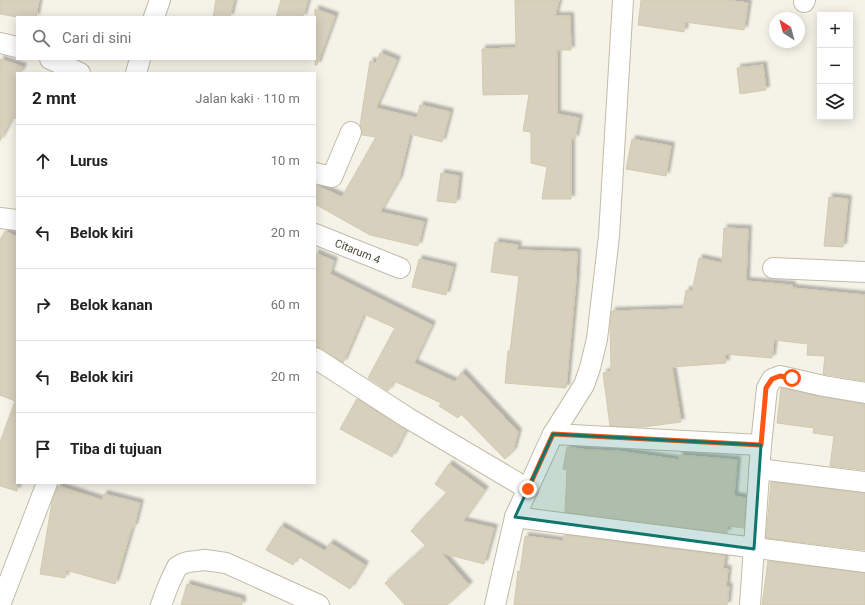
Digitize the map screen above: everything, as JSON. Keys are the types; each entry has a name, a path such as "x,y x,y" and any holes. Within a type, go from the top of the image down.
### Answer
{"street":[{"path":"154,16 160,0"},
{"path":"495,605 515,517 553,434 584,385 597,339 608,236 623,0"},
{"path":"0,43 16,47"},
{"path":"52,60 78,72"},
{"path":"136,72 140,60"},
{"path":"316,174 332,177 351,132"},
{"path":"0,218 16,220"},
{"name":"Citarum 4","path":"316,234 400,268"},
{"path":"773,268 865,272"},
{"path":"316,359 408,418 528,489"},
{"path":"750,605 766,388 772,379 780,376 865,393"},
{"path":"553,434 761,445"},
{"path":"759,469 865,482"},
{"path":"0,605 47,484"},
{"path":"515,517 754,549 865,562"},
{"path":"161,605 177,567 182,564 200,560 226,563 291,598 319,605"}],"highlighted area":[{"path":"553,434 761,445 754,549 515,517"}],"building":[{"path":"0,0 39,0 36,16 16,17 0,14"},
{"path":"216,0 234,0 230,16 213,16"},
{"path":"281,0 308,0 303,16 276,16"},
{"path":"515,0 559,0 555,16 570,16 571,50 557,50 557,114 579,118 575,139 571,138 571,199 542,199 547,167 531,163 531,132 523,131 529,94 483,95 482,49 516,48"},
{"path":"641,0 725,0 748,3 744,30 685,22 684,32 638,25"},
{"path":"315,9 335,16 317,65 315,65"},
{"path":"380,53 397,60 376,108 417,118 420,105 450,112 442,142 410,134 399,179 380,212 424,222 418,246 370,235 316,205 316,185 342,197 376,137 362,135 360,125 370,61 376,63"},
{"path":"0,59 23,67 20,72 16,72 16,119 12,117 0,141"},
{"path":"763,65 766,90 740,94 737,68"},
{"path":"632,139 671,146 666,176 626,169"},
{"path":"441,173 459,176 456,203 437,201"},
{"path":"829,197 848,199 843,247 824,246"},
{"path":"724,228 748,229 746,281 792,285 792,288 865,295 865,381 823,374 825,356 807,355 808,344 774,340 772,358 725,354 726,363 672,367 681,422 643,427 610,426 603,373 611,371 610,324 612,311 683,309 686,290 692,291 699,258 722,263"},
{"path":"5,231 16,236 17,491 0,486 0,442 15,401 0,395 0,240"},
{"path":"495,242 518,245 517,250 577,252 576,280 566,388 505,383 519,276 491,272"},
{"path":"316,253 334,261 330,274 432,325 414,363 455,382 462,372 518,432 513,451 505,459 461,414 458,418 439,406 441,403 394,381 388,391 368,378 395,328 364,314 343,363 321,348 316,347"},
{"path":"419,259 453,267 446,295 412,287"},
{"path":"781,388 865,404 865,470 830,466 834,436 813,433 814,428 777,423"},
{"path":"357,399 406,430 392,457 340,429"},
{"path":"567,447 588,450 618,451 679,460 679,455 737,460 734,496 746,498 744,528 727,526 727,533 565,512 567,470 563,469"},
{"path":"449,464 485,490 463,521 494,528 484,564 441,553 469,585 447,605 405,605 385,583 426,546 411,531 447,493 435,484"},
{"path":"771,482 865,493 865,550 766,538"},
{"path":"58,486 102,500 104,494 140,503 134,527 132,527 115,584 66,570 65,578 40,574 52,502"},
{"path":"281,526 325,551 330,543 365,565 350,589 298,556 293,565 266,550"},
{"path":"564,535 725,556 723,569 728,569 726,586 729,587 727,605 514,605 518,571 520,572 525,536 563,541"},
{"path":"768,561 865,573 865,605 762,605"},
{"path":"187,584 242,599 242,605 181,605"}],"route":[{"path":"528,489 553,434 761,445 766,388 772,379 780,376 792,378"}]}
